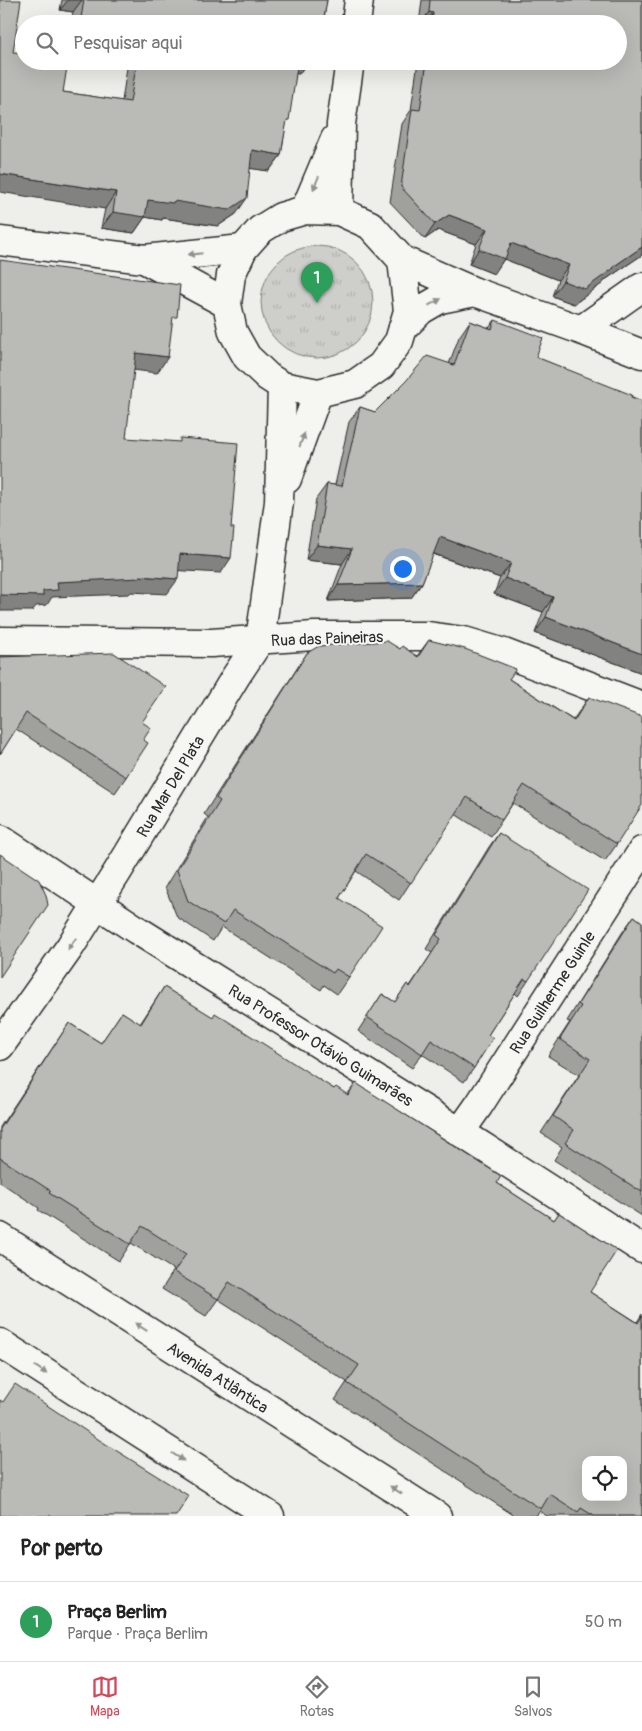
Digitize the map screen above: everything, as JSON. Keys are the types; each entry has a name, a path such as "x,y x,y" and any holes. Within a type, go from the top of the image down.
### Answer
{"street":[{"path":"357,15 359,0"},
{"path":"339,211 341,124 349,70"},
{"path":"305,210 341,124"},
{"path":"402,260 408,311 399,341 381,366 355,384 318,393 282,386 268,377 247,357 233,332 227,304 230,275 243,248 260,230 281,217 305,210 339,211 370,225 402,260 475,292 642,354"},
{"path":"0,241 144,259 243,248"},
{"path":"144,259 227,304"},
{"path":"581,330 642,287"},
{"path":"403,328 421,310 440,298 475,292"},
{"name":"Rua Mar Del Plata","path":"0,1046 70,947 260,640 279,502 282,386"},
{"name":"Rua Mar Del Plata","path":"279,502 318,393"},
{"name":"Rua das Paineiras","path":"0,641 211,643 314,636 428,636 464,641 504,653 642,706"},
{"name":"Rua Professor Otávio Guimarães","path":"0,839 136,930 460,1132 642,1249"},
{"name":"Rua Guilherme Guinle","path":"460,1132 642,851"},
{"name":"Avenida Atlântica","path":"0,1237 437,1516"},
{"path":"0,1343 270,1516"}],"green space":[{"path":"317,246 338,250 357,262 369,281 373,302 369,323 357,342 338,354 317,358 296,354 277,342 265,323 261,302 265,281 277,262 296,250"}],"building":[{"path":"0,0 21,0 19,15 15,15 13,52 15,52 15,70 67,70 63,92 130,102 135,70 297,70 289,120 287,120 281,155 252,150 247,198 229,210 174,201 173,203 148,200 145,217 113,212 116,192 0,174"},
{"path":"84,0 327,0 324,15 82,15"},
{"path":"430,0 642,0 642,247 585,289 563,281 569,265 511,243 505,259 479,249 487,229 449,215 435,224 401,187 412,109 420,110 426,70 627,70 627,15 433,15 433,13 429,12"},
{"path":"0,260 180,285 177,317 173,317 168,357 136,353 126,438 180,442 180,438 238,443 231,528 234,528 231,558 180,554 178,579 140,576 140,578 57,582 58,590 43,591 43,596 0,595"},
{"path":"495,320 543,338 536,357 632,395 631,397 642,401 642,654 546,617 553,597 505,578 511,563 440,537 422,583 338,585 352,549 317,545 327,484 342,486 360,407 375,412 406,381 427,356 454,365 470,321 492,329"},
{"path":"429,640 465,649 516,669 509,679 574,721 589,697 642,717 642,805 617,844 524,785 502,820 467,797 411,883 366,854 339,898 382,926 349,977 336,969 333,973 233,910 224,924 188,901 177,870 220,801 216,798 307,653 319,646 387,641 400,649 402,646 418,657"},
{"path":"114,653 166,687 142,722 151,728 143,740 148,743 126,777 26,713 0,752 0,657"},
{"path":"499,833 588,890 528,981 524,979 488,1035 493,1038 474,1068 431,1040 422,1054 367,1017 382,994 395,1002 407,984 410,987 441,939 436,935"},
{"path":"0,854 39,880 46,895 48,905 0,977"},
{"path":"634,916 642,922 642,1192 565,1143 574,1130 553,1116 590,1059 560,1039 581,1006 578,1004"},
{"path":"164,987 213,1017 215,1013 334,1089 336,1087 348,1095 356,1083 501,1176 497,1183 554,1220 559,1213 617,1250 590,1292 638,1323 642,1316 642,1516 594,1516 581,1508 578,1512 550,1494 541,1509 347,1383 359,1365 229,1282 218,1299 174,1272 186,1254 142,1226 130,1244 49,1193 51,1191 0,1158 0,1129 69,1023 101,1043 122,1012 141,1024"},
{"path":"15,1384 189,1496 176,1516 0,1516 0,1400 3,1402"}],"place":[{"name":"Praça Berlim","path":"317,303"}]}
